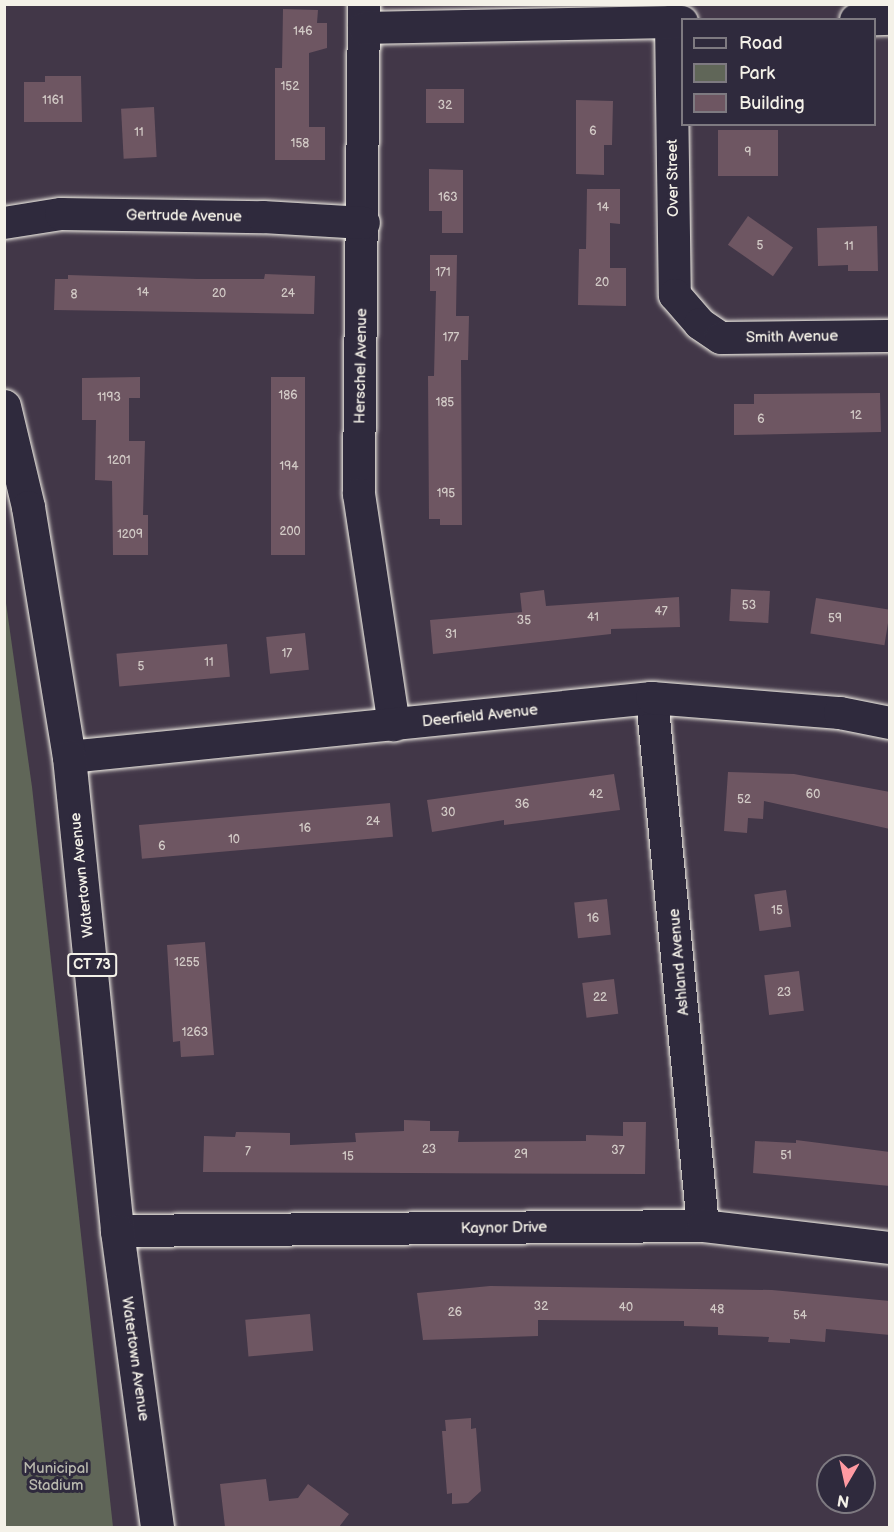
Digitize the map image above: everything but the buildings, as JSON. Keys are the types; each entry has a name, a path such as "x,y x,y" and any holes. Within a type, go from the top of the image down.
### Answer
{"main road":[{"name":"Watertown Avenue","path":"4,406 28,507 69,757 117,1232 157,1527"}],"street":[{"path":"364,16 676,22"},
{"name":"Herschel Avenue","path":"364,16 364,223 359,494 394,725"},
{"name":"Over Street","path":"676,22 675,295 700,324"},
{"name":"Gertrude Avenue","path":"4,223 61,214 263,217 364,223"},
{"name":"Smith Avenue","path":"700,324 721,338 890,336"},
{"name":"Deerfield Avenue","path":"69,757 652,699 840,713 890,723"},
{"name":"Ashland Avenue","path":"652,699 703,1226"},
{"name":"Kaynor Drive","path":"117,1232 703,1226 890,1248"}],"green space":[{"name":"Municipal Stadium","path":"4,589 32,787 113,1527 5,1527"}]}
